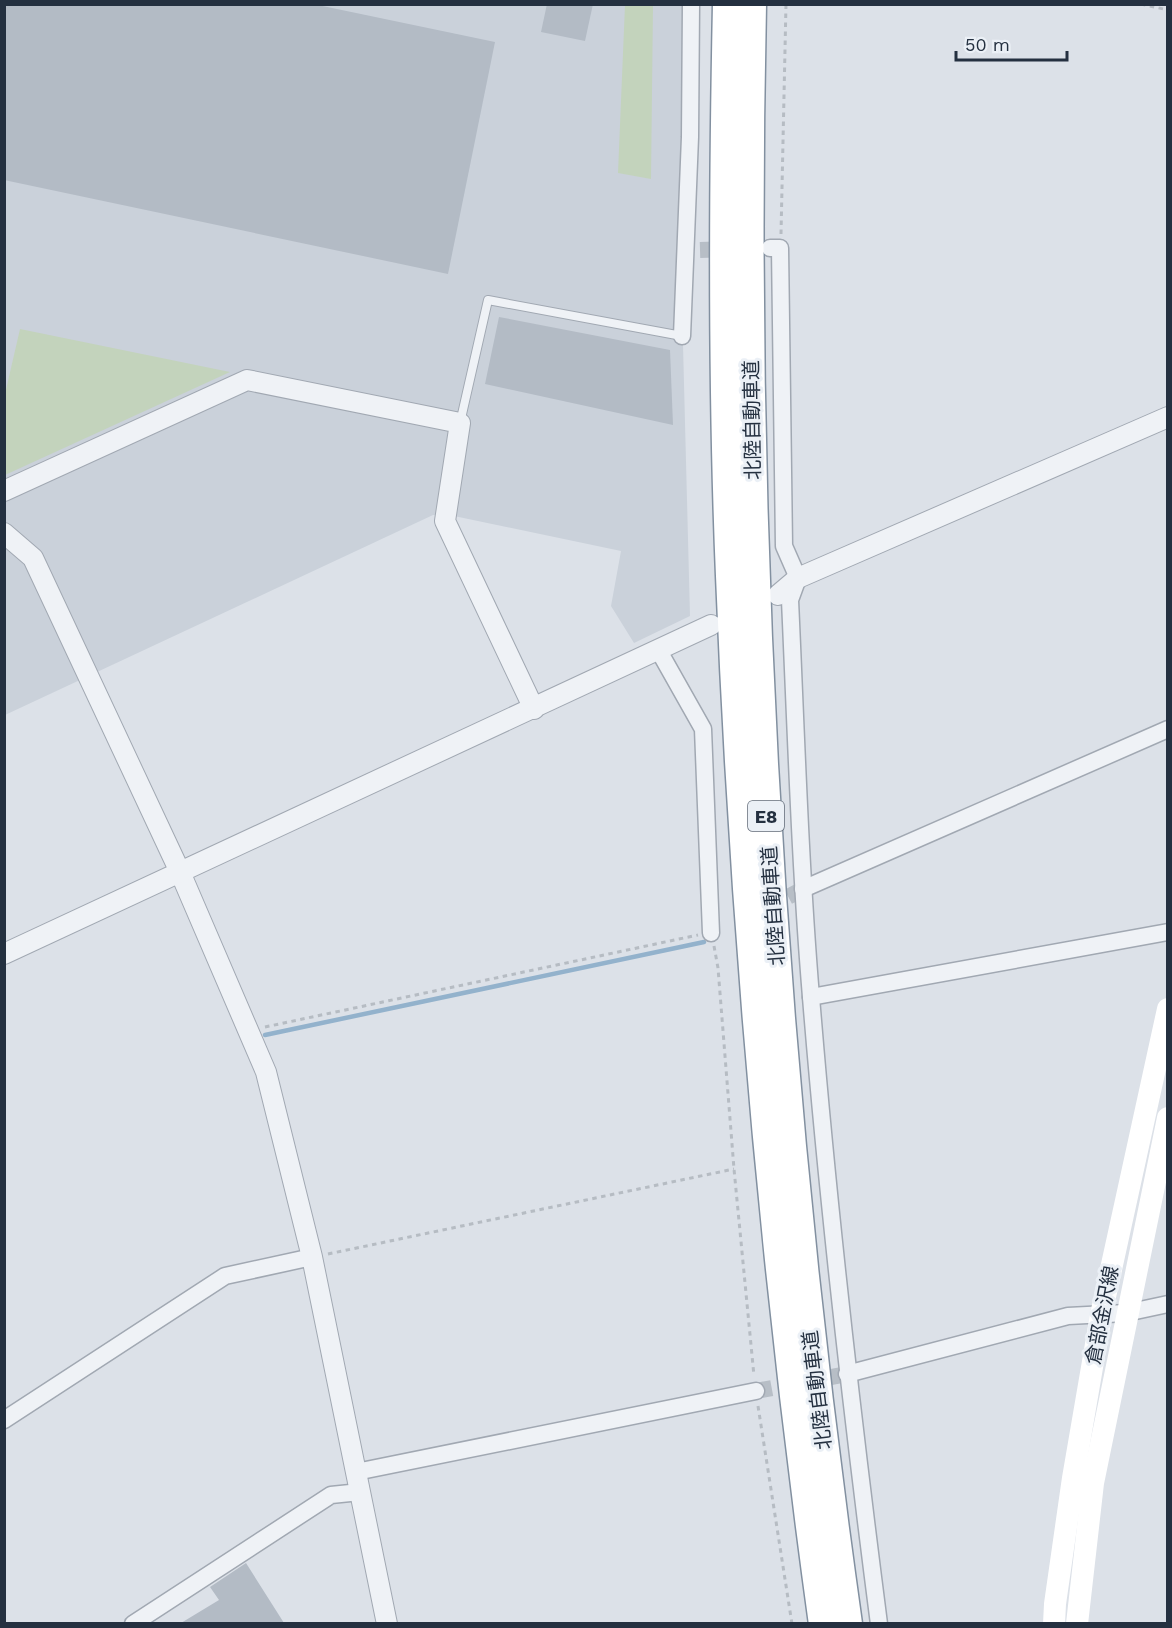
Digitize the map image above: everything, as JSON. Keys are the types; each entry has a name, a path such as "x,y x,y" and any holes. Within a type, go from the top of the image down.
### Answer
{"highway":[{"name":"北陸自動車道","path":"727,4 724,142 725,357 729,571 740,791 756,1026 781,1285 806,1505 823,1623"},
{"name":"北陸自動車道","path":"752,4 749,139 750,371 755,575 765,791 782,1038 804,1276 831,1504 848,1623"}],"main road":[{"name":"倉部金沢線","path":"1054,1623 1073,1478 1101,1316 1167,1009"},
{"name":"倉部金沢線","path":"1077,1623 1093,1483 1167,1119"}],"street":[{"path":"682,336 693,250 690,4"},
{"path":"775,248 784,546 798,578 790,600 803,889 811,997 847,1374 879,1623"},
{"path":"4,491 247,380 460,423 445,521 534,709"},
{"path":"778,595 798,578 1167,417"},
{"path":"4,533 33,558 180,872 266,1072 312,1257 387,1623"},
{"path":"4,954 711,625"},
{"path":"659,651 703,729 711,933"},
{"path":"803,889 1167,729"},
{"path":"811,997 1167,932"},
{"path":"4,1420 225,1276 312,1257"},
{"path":"847,1374 1068,1316 1126,1313 1167,1304"},
{"path":"356,1472 756,1391"},
{"path":"133,1623 331,1495 360,1492"}],"lane":[{"path":"460,423 488,300 682,336"}],"path":[{"path":"775,248 786,4"},
{"path":"1141,4 1167,10"},
{"path":"248,1031 711,933 718,968 734,1169 756,1391 792,1623"},
{"path":"312,1257 734,1169"}],"shaded area":[{"path":"4,5 685,5 680,328 683,345 690,616 634,643 611,606 621,551 454,516 433,515 5,715"}],"green space":[{"path":"625,5 653,5 651,179 618,173"},
{"path":"20,329 230,372 5,475 5,394"}],"building":[{"path":"4,4 313,4 495,42 448,274 4,180"},
{"path":"547,4 593,4 585,41 541,32"},
{"path":"499,317 670,350 673,425 485,384"},
{"path":"246,1563 284,1623 181,1623 219,1600 210,1587"}],"waterway":[{"path":"265,1035 704,942"}],"tunnel":[{"path":"700,250 732,249"},
{"path":"767,908 803,889"},
{"path":"756,1391 847,1374"}]}
